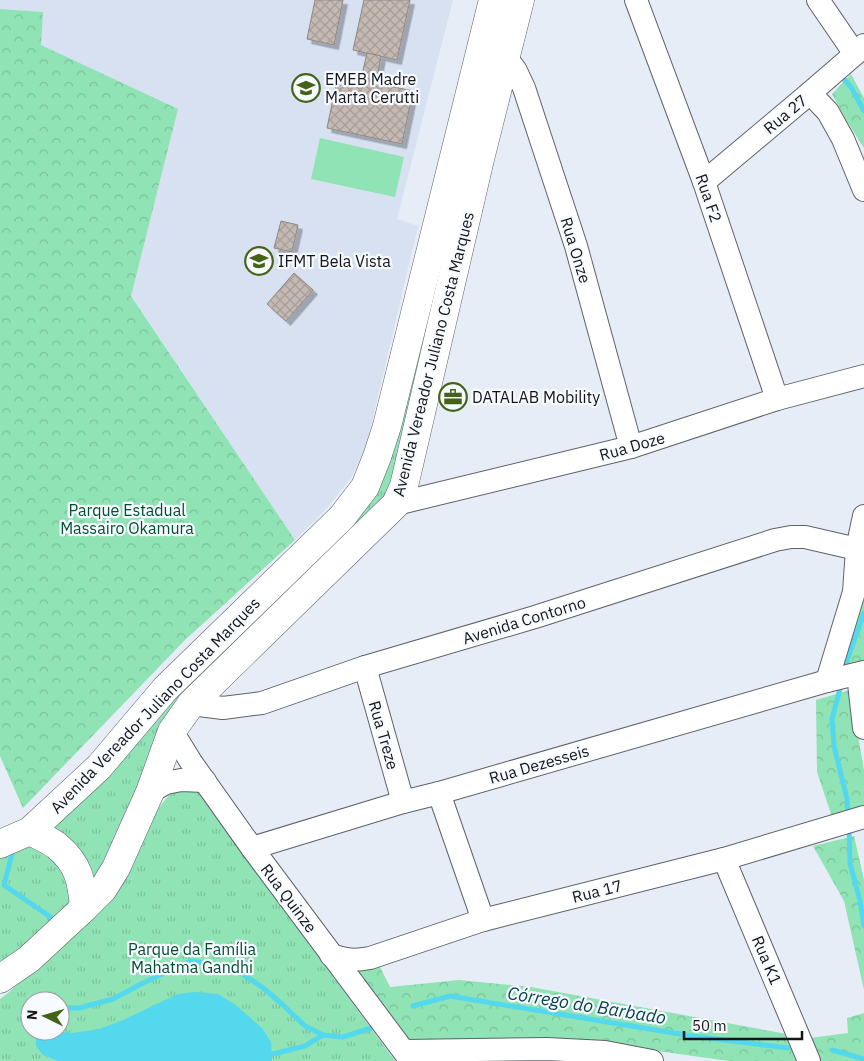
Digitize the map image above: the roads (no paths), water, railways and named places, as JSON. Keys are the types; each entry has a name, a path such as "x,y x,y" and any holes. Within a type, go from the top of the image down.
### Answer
{"main road":[{"name":"Avenida Vereador Juliano Costa Marques","path":"0,844 30,831 99,766 165,689 342,518 365,487 387,426 493,0"},
{"name":"Avenida Vereador Juliano Costa Marques","path":"0,979 28,959 103,888 116,868 150,792 172,731 191,704 396,504 404,486 480,159 520,0"},
{"path":"30,831 57,846 72,862 82,883 84,908"}],"street":[{"name":"Rua F2","path":"636,0 704,182 777,399"},
{"path":"818,0 850,58"},
{"name":"Rua Onze","path":"506,57 516,71 524,88 576,246 632,448"},
{"name":"Rua 27","path":"704,182 850,58"},
{"path":"810,93 828,112 842,138 864,190"},
{"name":"Rua Doze","path":"396,504 632,448 777,399 864,376"},
{"path":"829,681 854,592 857,549 864,516"},
{"name":"Avenida Contorno","path":"191,704 223,708 262,703 365,668 535,617 783,538 805,538 857,549"},
{"name":"Rua Treze","path":"365,668 402,802"},
{"path":"859,674 864,728"},
{"name":"Rua Dezesseis","path":"252,848 402,802 859,674"},
{"name":"Rua Quinze","path":"172,731 191,762 252,848 407,1056"},
{"path":"150,792 166,783 181,780 205,781"},
{"path":"439,793 483,920"},
{"name":"Rua 17","path":"331,955 348,960 370,958 483,920 724,859 854,820"},
{"name":"Rua K1","path":"724,859 809,1061"},
{"path":"407,1056 547,1055 605,1052 652,1061"}],"water":[{"path":"194,992 218,994 237,1006 262,1028 271,1042 272,1061 58,1061 43,1055 36,1046 36,1041 70,1041 70,1033 99,1029 178,994"}],"waterway":[{"path":"842,77 851,87 864,111"},
{"path":"844,669 864,613"},
{"path":"841,685 832,719 834,746 847,799 848,816"},
{"path":"849,827 850,863 860,901 864,926"},
{"path":"13,850 4,885 56,921"},
{"name":"Córrego do Barbado","path":"70,1008 79,1008 113,999 191,961 230,966 262,987 305,1026 323,1035 343,1037 371,1028"},
{"name":"Córrego do Barbado","path":"413,1006 450,996 692,1036 788,1048"},
{"path":"273,1054 305,1046 323,1035"},
{"name":"Córrego do Barbado","path":"832,1050 864,1059"}],"place":[{"name":"EMEB Madre Marta Cerutti","path":"306,88"},
{"name":"IFMT Bela Vista","path":"259,261"},
{"name":"DATALAB Mobility","path":"453,397"}],"park label":[{"name":"Parque Estadual Massairo Okamura","path":"127,519"},
{"name":"Parque da Família Mahatma Gandhi","path":"192,958"}]}
